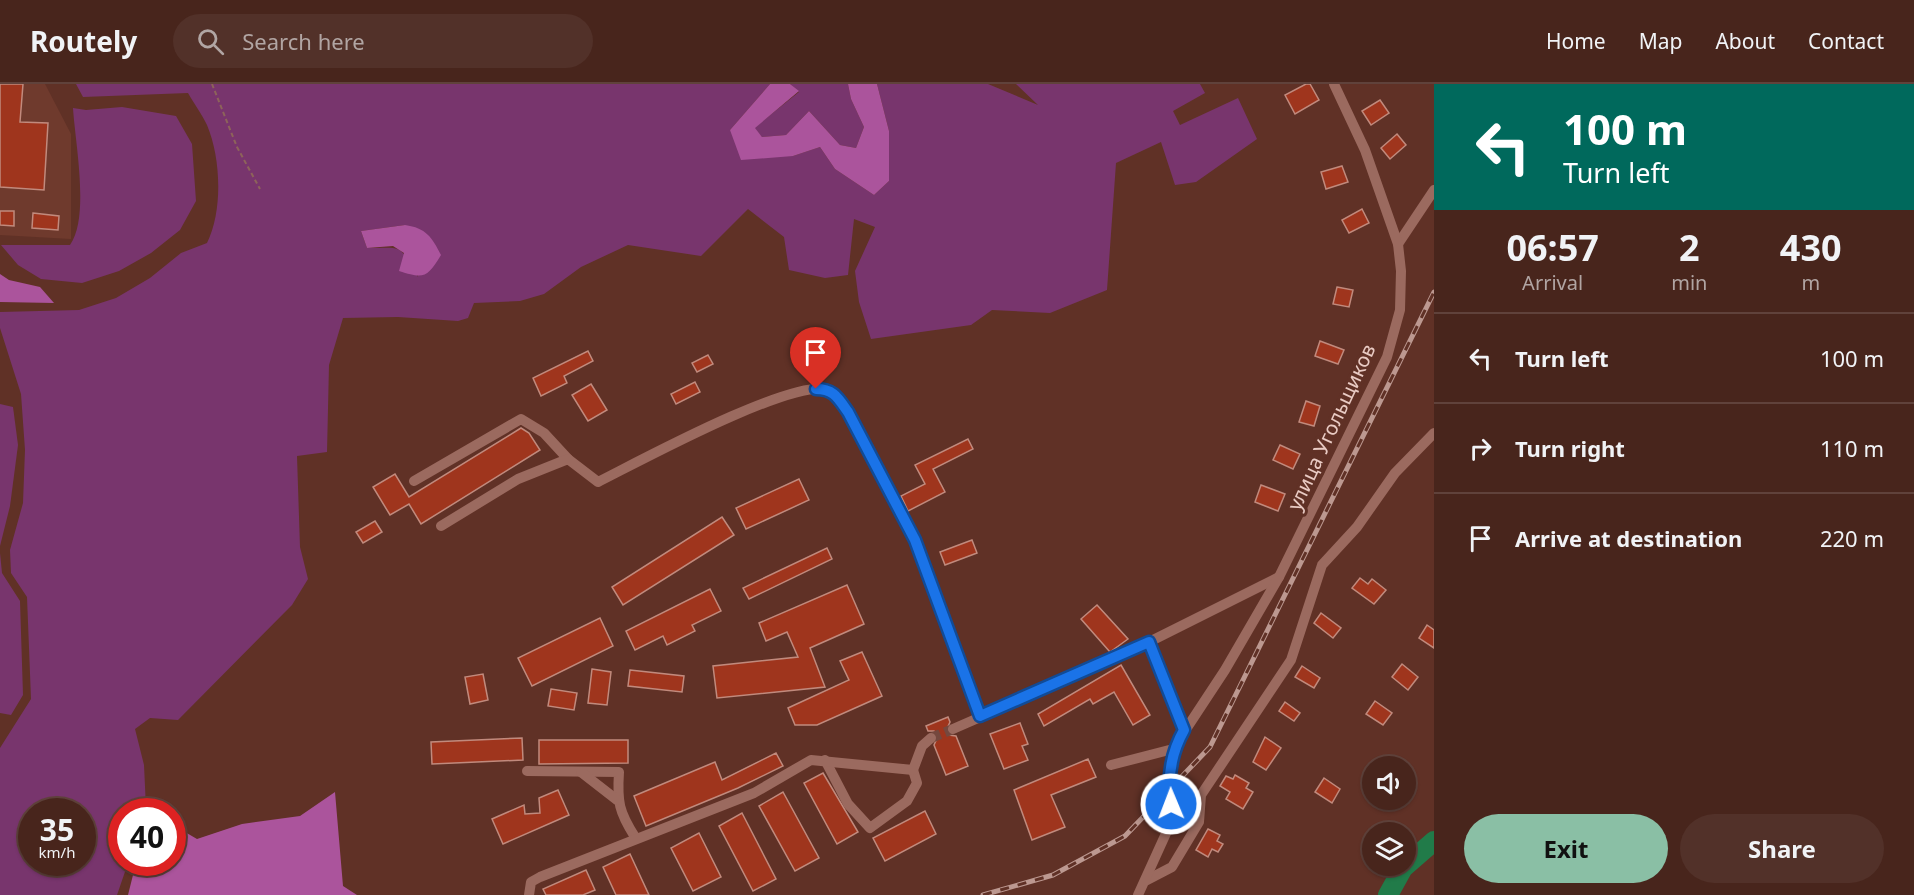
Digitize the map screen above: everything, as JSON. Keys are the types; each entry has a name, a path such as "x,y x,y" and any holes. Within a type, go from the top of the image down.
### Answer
{"street":[{"name":"улица Угольщиков","path":"1173,750 1225,670 1279,577 1387,357 1400,310 1401,271 1398,244 1365,150 1334,84"},
{"path":"1398,244 1434,190"},
{"path":"414,481 521,419 544,433 568,459 598,482 697,433 785,394 828,389 836,394 868,448 915,540 980,716"},
{"path":"1147,880 1172,867 1199,822 1201,795 1291,660 1322,565 1358,527 1395,473 1434,433"},
{"path":"441,526 518,479 568,459"},
{"path":"953,729 1149,642 1279,577"},
{"path":"1149,642 1184,730"},
{"path":"825,760 848,804 870,828 907,801 917,783 914,770 922,747 931,738"},
{"path":"1111,765 1173,750 1169,790 1173,818 1147,880 1138,895"},
{"path":"529,895 531,882 540,877 635,837 656,833 754,793 811,759 914,770"},
{"path":"527,771 619,772 617,800 623,819 635,837"},
{"path":"581,772 617,800"}],"path":[{"path":"212,84 237,147 260,189"}],"shaded area":[{"path":"0,84 45,84 71,134 71,239 0,235"},
{"path":"76,84 770,84 730,130 793,156 820,147 835,169 874,195 889,181 889,131 877,84 988,84 1038,105 1016,84 1200,84 1205,93 1173,111 1180,125 1238,98 1257,139 1196,182 1175,185 1161,142 1116,163 1107,290 1050,313 992,310 971,325 871,339 859,302 855,271 875,227 854,219 848,275 825,278 789,270 784,237 748,209 701,256 628,245 581,267 544,294 520,301 474,303 468,318 458,321 398,317 343,318 329,365 327,452 297,456 300,547 308,579 292,605 178,720 150,718 135,729 144,765 146,798 108,798 108,876 124,876 117,895 0,895 0,748 31,699 27,597 11,573 10,550 23,503 25,450 21,394 0,328 0,312 79,310 116,298 150,278 181,253 207,243 216,216 217,168 212,138 205,121 188,93 83,97","holes":["405,225 418,277 407,258 399,250 367,248 361,231"]},
{"path":"770,84 790,84 799,91 755,128 762,137 786,135 809,111 840,145 856,148 864,127 851,99 848,84 877,84 889,131 889,181 874,195 835,169 820,147 793,156 741,160 730,130"},
{"path":"790,84 848,84 851,99 864,127 856,148 840,145 809,111 786,135 762,137 754,128 799,92"},
{"path":"122,107 176,116 192,144 196,201 180,230 151,253 119,271 82,283 41,279 18,265 1,245 70,245 76,232 80,198 73,108 86,110"},
{"path":"405,225 418,228 428,234 441,255 424,275 399,271 404,253 393,246 367,248 361,231"},
{"path":"0,274 9,280 40,287 54,303 0,302"},
{"path":"0,404 13,407 18,445 10,506 0,546"},
{"path":"0,553 2,573 20,601 23,695 11,715 0,713"},
{"path":"335,792 343,886 357,895 128,895 133,876 186,876 186,833 197,839 242,824 300,816"}],"building":[{"path":"0,84 23,84 20,122 48,123 44,190 0,187"},
{"path":"1310,84 1319,100 1295,114 1285,95"},
{"path":"1380,100 1389,113 1371,125 1362,111"},
{"path":"1397,134 1406,145 1390,159 1381,148"},
{"path":"1342,166 1348,182 1326,189 1321,172"},
{"path":"1362,209 1369,223 1349,233 1342,220"},
{"path":"0,211 14,211 14,226 0,225"},
{"path":"33,213 59,216 58,230 32,228"},
{"path":"1337,287 1353,290 1349,307 1333,304"},
{"path":"1320,341 1344,350 1338,364 1315,356"},
{"path":"588,351 593,361 564,376 567,383 541,396 533,378"},
{"path":"708,355 713,364 697,372 692,363"},
{"path":"695,382 700,392 676,404 671,394"},
{"path":"591,384 607,410 588,421 572,395"},
{"path":"1306,401 1320,406 1314,426 1299,422"},
{"path":"521,428 529,433 540,450 421,524 409,504 390,515 373,487 395,474 409,497"},
{"path":"968,439 973,449 933,469 945,492 908,511 901,496 925,484 915,465"},
{"path":"1280,445 1300,454 1293,469 1273,460"},
{"path":"799,479 809,500 746,529 736,508"},
{"path":"1261,485 1285,494 1278,511 1255,502"},
{"path":"722,517 734,535 623,605 612,587"},
{"path":"375,521 382,532 363,543 356,532"},
{"path":"972,540 977,553 945,565 940,552"},
{"path":"827,548 832,559 749,599 743,588"},
{"path":"1360,578 1368,584 1372,579 1386,590 1374,604 1352,588"},
{"path":"847,585 864,624 810,648 825,687 717,698 713,666 798,657 787,632 766,641 759,623"},
{"path":"710,589 721,611 692,625 695,631 667,645 663,636 635,650 626,631"},
{"path":"1097,605 1128,639 1110,652 1081,619"},
{"path":"1321,613 1341,628 1333,638 1314,623"},
{"path":"600,618 613,646 532,686 518,658"},
{"path":"1427,625 1434,630 1434,648 1419,638"},
{"path":"862,652 882,696 817,725 795,725 788,708 849,680 840,661"},
{"path":"1402,664 1418,677 1408,690 1392,677"},
{"path":"1121,665 1150,715 1133,725 1114,692 1093,704 1090,699 1044,726 1038,714"},
{"path":"1302,666 1320,678 1314,688 1295,677"},
{"path":"592,669 611,672 607,705 588,703"},
{"path":"630,670 684,676 682,692 628,686"},
{"path":"483,674 488,700 470,704 465,677"},
{"path":"551,689 577,693 574,710 548,706"},
{"path":"1375,701 1392,713 1383,725 1366,714"},
{"path":"1285,702 1300,713 1294,721 1279,711"},
{"path":"948,717 950,722 946,731 949,735 956,736 968,766 946,775 934,745 938,736 934,731 928,731 926,726"},
{"path":"1020,723 1028,744 1022,746 1028,760 1004,769 990,734"},
{"path":"1265,737 1281,748 1266,770 1253,762"},
{"path":"522,738 523,760 432,764 431,742"},
{"path":"539,740 628,740 628,763 539,764"},
{"path":"776,753 783,766 738,788 646,826 634,796 715,762 722,780"},
{"path":"1088,759 1096,777 1051,795 1065,827 1032,840 1014,790"},
{"path":"823,773 858,832 837,844 804,783"},
{"path":"1235,775 1249,783 1246,788 1253,792 1243,809 1226,799 1230,792 1220,786 1226,776 1233,779"},
{"path":"1324,778 1340,789 1332,803 1315,792"},
{"path":"558,790 569,815 503,844 492,819 524,805 525,814 540,813 539,798"},
{"path":"783,792 819,858 795,871 759,806"},
{"path":"925,811 936,834 885,861 873,838"},
{"path":"742,813 776,879 753,891 719,826"},
{"path":"1208,829 1220,835 1217,841 1223,844 1218,852 1212,849 1208,857 1196,850"},
{"path":"699,833 721,877 693,891 671,848"},
{"path":"630,854 649,895 616,895 603,867"},
{"path":"586,870 595,890 583,895 546,895 543,889"}],"waterway":[{"path":"1388,895 1403,868 1434,841"}],"tunnel":[{"path":"931,738 953,729"}],"railway":[{"path":"983,895 1053,875 1125,836 1210,747 1434,292"}],"route":[{"path":"816,389 828,389 836,394 848,412 915,540 980,716 1149,642 1184,730 1173,750 1169,790 1171,804"}]}
